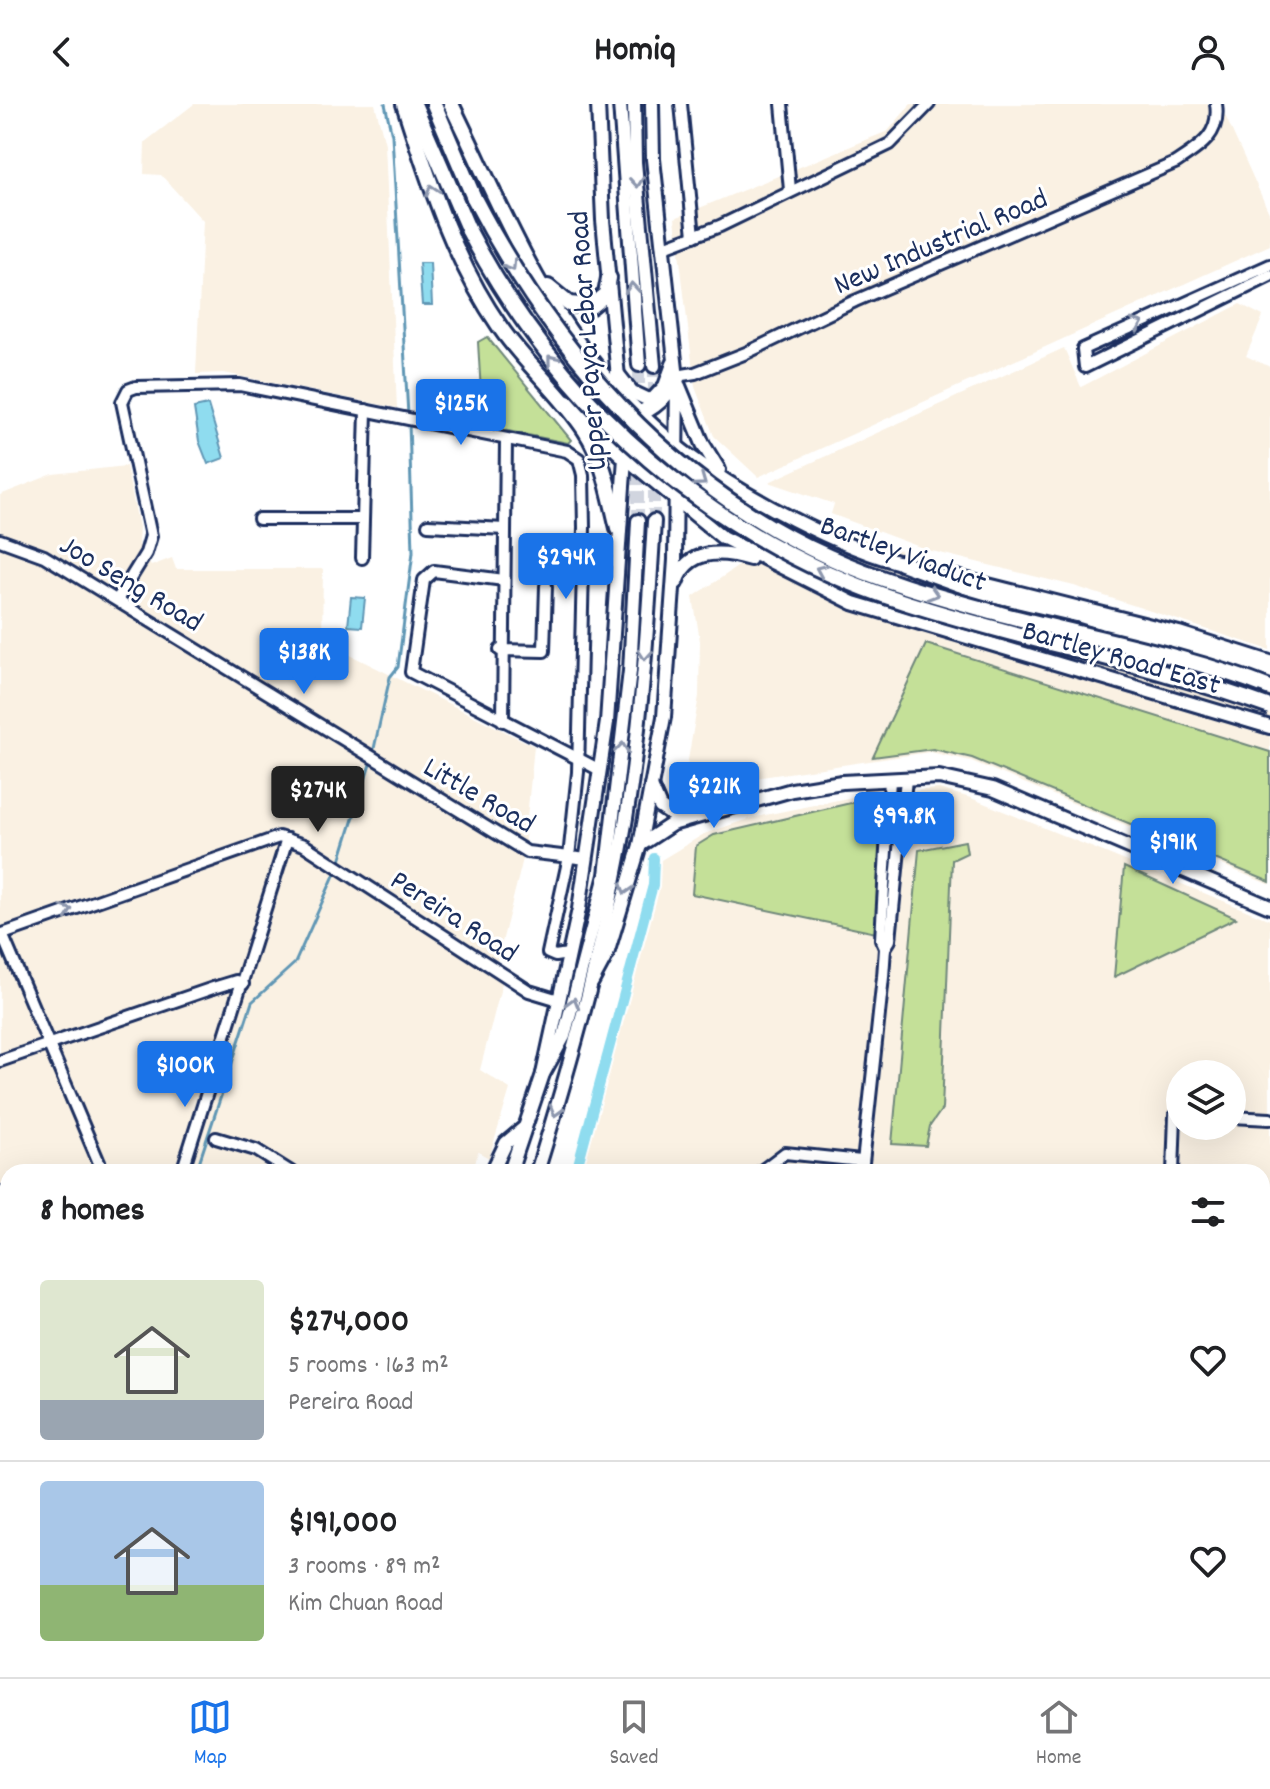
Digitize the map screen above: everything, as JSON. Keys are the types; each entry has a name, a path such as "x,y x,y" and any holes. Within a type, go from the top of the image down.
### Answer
{"highway":[{"path":"404,104 434,198 464,268 500,327 564,402 625,457"},
{"name":"Bartley Viaduct","path":"414,104 469,231 528,329 589,403 666,475 751,534 808,564 904,602 1179,677 1270,707"},
{"name":"Bartley Viaduct","path":"434,104 474,198 533,302 599,384 691,473 759,520 830,558 914,588 1196,663 1270,688"},
{"path":"451,104 534,272 581,349 619,393"},
{"path":"534,272 558,297 579,307 599,301 606,294 609,278"},
{"path":"541,377 568,390 585,375 581,349"},
{"path":"564,402 593,414 622,418 642,414 666,397 676,378"},
{"path":"564,402 592,443 618,528"},
{"path":"901,563 978,591 1081,615 1270,674"}],"main road":[{"name":"Upper Paya Lebar Road","path":"513,1164 543,1074 559,1000 587,859 610,682 625,457 598,104"},
{"name":"Upper Paya Lebar Road","path":"620,104 639,365"},
{"name":"Upper Paya Lebar Road","path":"634,104 635,162 654,366"},
{"path":"592,982 607,954 640,845 664,717 675,501 673,443 676,358 653,159 652,104"},
{"path":"617,373 632,392 651,401 665,386 676,358"},
{"path":"676,378 712,464 733,485"},
{"name":"Bartley Road East","path":"619,393 673,443 733,485 800,520 901,563 1179,633 1270,662"},
{"name":"Bartley Road East","path":"625,457 722,537 780,569 853,603 1162,692 1270,727"},
{"name":"Upper Paya Lebar Road","path":"543,1074 564,1036 606,875 630,671 638,521"},
{"path":"539,1164 592,982 626,818 638,734 654,521"},
{"path":"671,607 684,566 706,553 735,554 780,569"},
{"path":"640,845 681,821 814,785 890,779 959,779 993,789 1270,907"},
{"path":"651,786 660,807 681,821"},
{"path":"496,1164 506,1143 525,1127"}],"street":[{"path":"681,104 694,236"},
{"path":"782,104 790,190"},
{"path":"664,247 694,236 890,144 929,104"},
{"name":"New Industrial Road","path":"676,378 746,353 855,301 1175,163 1208,140 1217,120 1216,104"},
{"path":"1270,265 1083,349 1085,367 1270,276"},
{"path":"117,600 146,553 151,536 122,402 128,390 151,386 240,385 506,439 501,650 503,721"},
{"path":"362,558 366,410"},
{"name":"Upper Paya Lebar Road","path":"506,439 567,451 579,459 583,475 578,761 569,857 548,953 568,954"},
{"path":"259,519 363,519"},
{"path":"428,525 505,529"},
{"name":"Joo Seng Road","path":"0,540 44,556 316,725"},
{"path":"504,580 434,571 429,574 424,580 409,666 414,677 600,770"},
{"path":"501,650 544,651 546,586"},
{"name":"Little Road","path":"316,725 527,852 587,859"},
{"path":"885,948 881,939 890,779"},
{"path":"861,1164 885,948 890,940 906,779"},
{"path":"100,1164 1,934 270,840 287,839 185,1164"},
{"name":"Pereira Road","path":"287,839 529,991 559,1000"},
{"path":"0,1061 224,984 236,981 243,984"},
{"path":"1246,1118 1270,1119"},
{"path":"216,1138 256,1150 278,1164"},
{"path":"1173,1164 1174,1140"},
{"path":"768,1164 785,1153 849,1164"}],"shaded area":[{"path":"194,104 375,104 385,144 397,408 224,373 196,374 203,221 161,175 144,174 145,142"},
{"path":"911,104 1220,104 1270,215 1270,245 758,477 714,436 695,387 675,218 888,131"},
{"path":"1240,304 1263,316 1246,356 1270,367 1270,650 1074,586 928,550 831,514 834,504 769,482 1064,348 1081,387"},
{"path":"126,466 139,527 138,543 151,566 172,558 176,569 323,569 322,641 534,746 523,859 497,962 502,983 480,1070 510,1089 489,1158 478,1152 475,1164 0,1164 0,495 53,474"},
{"path":"766,505 1005,586 1194,630 1270,656 1270,885 971,761 930,752 755,778 704,800 689,798 683,789 699,696 700,641 693,597 737,567"},
{"path":"939,789 971,798 1270,920 1270,1164 585,1164 660,887 661,860 704,834 751,818 862,795"}],"green space":[{"path":"487,337 571,440 568,443 483,426 478,342"},
{"path":"926,644 1270,752 1270,882 972,758 933,749 873,757"},
{"path":"876,797 890,812 876,933 692,894 696,846 714,835"},
{"path":"965,841 967,853 952,860 942,1109 930,1126 926,1146 892,1144 919,850"},
{"path":"1124,867 1236,918 1114,977"}],"water":[{"path":"419,263 430,263 432,305 422,305"},
{"path":"208,405 224,458 208,464 199,441 194,408"},
{"path":"351,597 365,598 362,627 348,626"}],"waterway":[{"path":"385,104 392,135 408,415"},
{"path":"373,753 390,677 398,667 413,552 409,422"},
{"path":"339,864 371,761"},
{"path":"578,1164 653,885 654,858"},
{"path":"199,1164 252,1002 295,963 336,871"}],"tunnel":[{"path":"639,365 639,402"},
{"path":"654,366 654,521"},
{"path":"638,421 638,521"}]}
